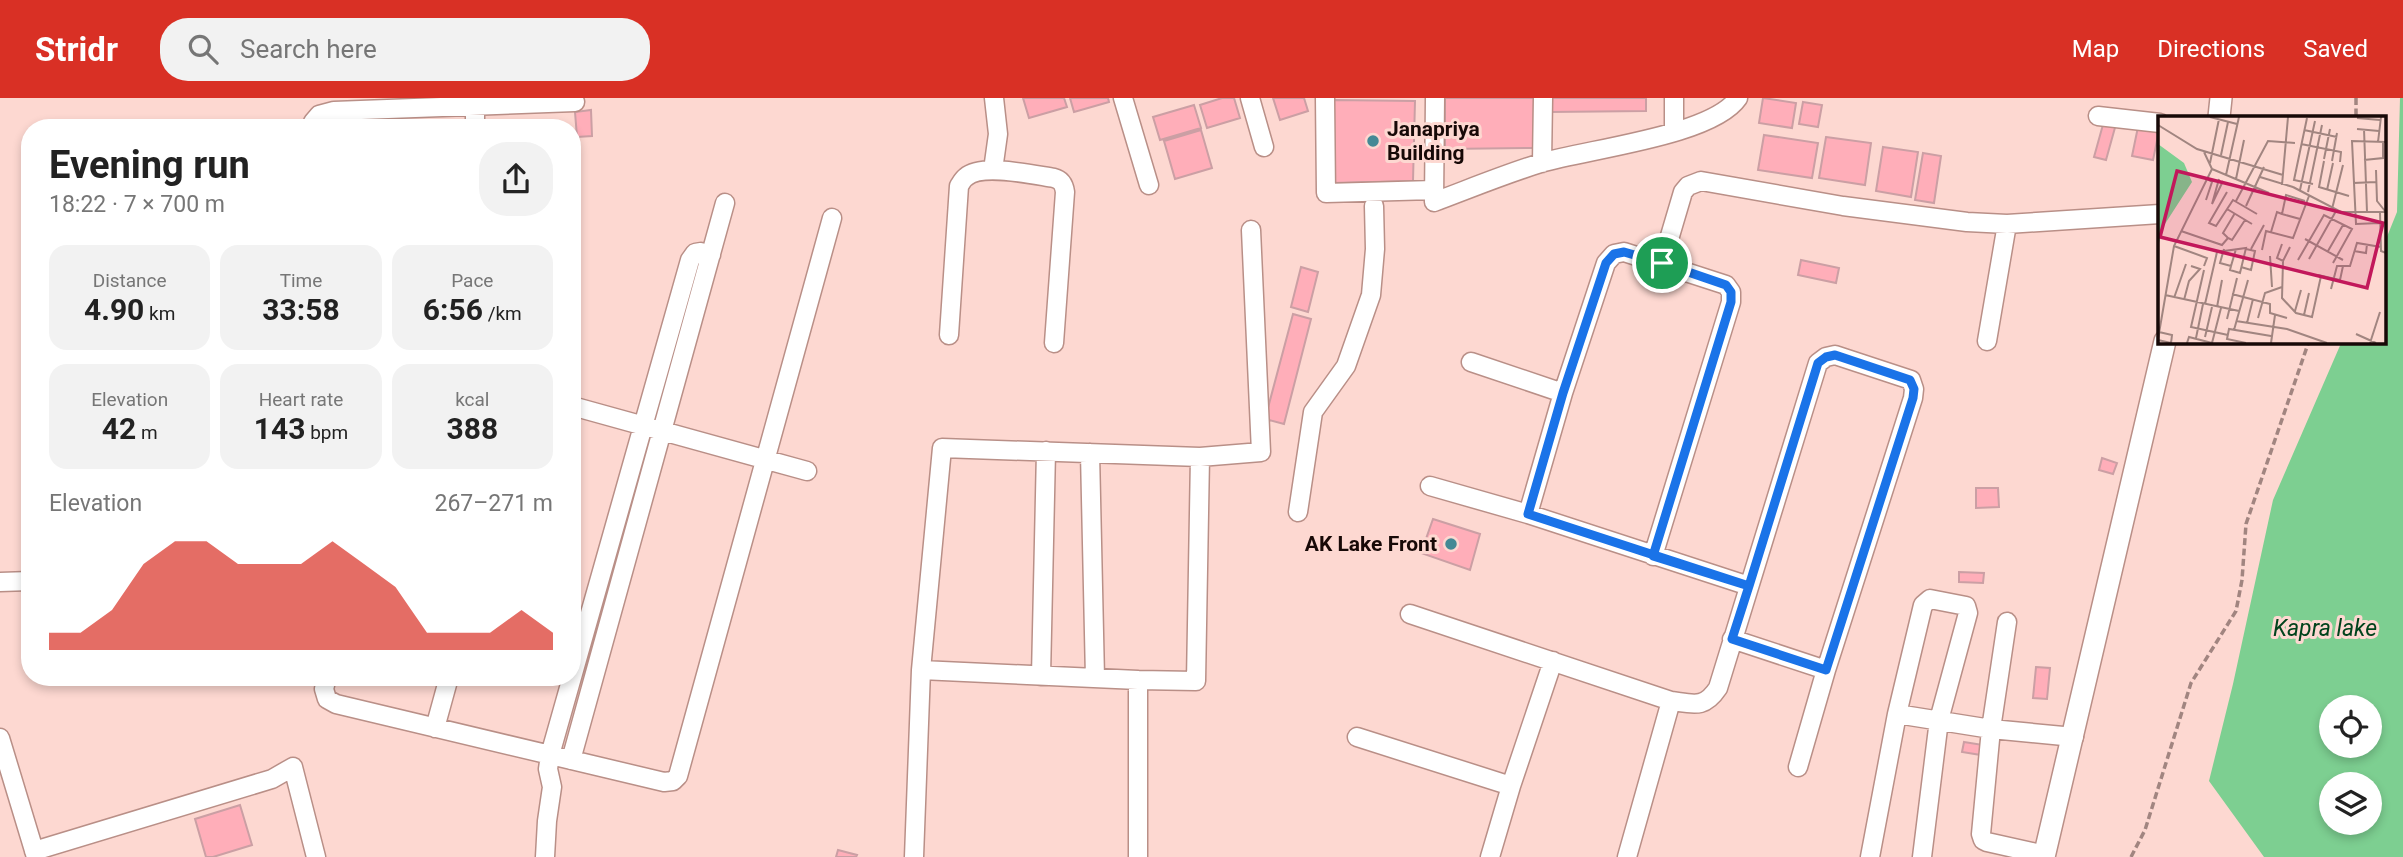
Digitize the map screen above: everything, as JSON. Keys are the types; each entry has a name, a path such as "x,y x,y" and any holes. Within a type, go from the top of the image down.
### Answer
{"street":[{"path":"993,170 998,134 994,98"},
{"path":"1123,98 1149,185"},
{"path":"1250,98 1264,147"},
{"path":"1325,98 1326,193 1434,190"},
{"path":"1435,98 1434,202 1542,163 1674,132 1727,110 1738,98"},
{"path":"1542,163 1543,98"},
{"path":"1674,98 1674,132"},
{"path":"2219,116 2221,98"},
{"path":"316,119 333,104 389,112 532,101 575,102"},
{"path":"475,107 475,119"},
{"path":"2098,116 2158,122"},
{"path":"949,335 960,186 965,177 975,172 993,170 1059,179 1064,186 1054,343"},
{"path":"1662,263 1683,192 1688,186 1701,181 1843,206 1967,222 2007,224 2158,214"},
{"path":"552,787 564,775 571,761 725,203"},
{"path":"1298,512 1313,412 1346,366 1371,295 1375,249 1374,206"},
{"path":"325,686 327,699 336,704 571,761 664,782 673,781 678,776 832,218"},
{"path":"1987,341 2007,224"},
{"path":"914,857 921,670 942,448 1200,457 1261,452 1251,230"},
{"path":"1528,514 1563,393 1606,263 1614,254 1624,252 1662,263 1726,285 1731,292 1731,302 1653,556"},
{"path":"581,645 690,260 695,253 710,255"},
{"path":"2007,622 1991,729 1981,834 1983,840 2045,856 2165,343"},
{"path":"1410,614 1671,701 1698,705 1711,700 1718,688 1818,363 1835,355 1910,380 1914,389 1913,398 1826,670 1798,767"},
{"path":"1471,362 1563,393"},
{"path":"581,408 807,471"},
{"path":"1041,676 1046,451"},
{"path":"1090,453 1095,678"},
{"path":"921,670 1196,681 1200,457"},
{"path":"1430,486 1528,514 1749,586"},
{"path":"0,582 21,581"},
{"path":"1870,857 1897,714 1923,605 1930,599 1966,606 1968,610 1939,720 1922,857"},
{"path":"1732,639 1826,670"},
{"path":"1490,857 1553,662"},
{"path":"1138,680 1139,857"},
{"path":"435,728 447,686"},
{"path":"545,857 552,787 548,769 550,755 569,686"},
{"path":"1627,857 1671,701"},
{"path":"1897,714 1991,729 2074,737"},
{"path":"1357,737 1511,786"},
{"path":"0,738 35,854 272,779 293,767 316,857"}],"path":[{"path":"2356,98 2356,116"},
{"path":"2131,857 2144,830 2190,683 2236,611 2242,580 2246,524 2308,343"}],"water":[{"name":"Kapra lake","path":"2400,98 2403,98 2403,857 2264,857 2209,781 2273,500 2341,343 2386,343 2386,239 2397,212"}],"building":[{"path":"1023,98 1064,98 1067,107 1029,118"},
{"path":"1070,98 1108,98 1109,102 1074,112"},
{"path":"1222,98 1234,98 1240,118 1207,128 1200,105"},
{"path":"1273,98 1304,98 1308,111 1280,120"},
{"name":"Janapriya Building","path":"1445,98 1534,98 1533,148 1445,149"},
{"path":"1551,98 1646,98 1646,111 1550,112"},
{"path":"1763,98 1796,103 1792,128 1759,123"},
{"name":"Janapriya Building","path":"1334,100 1415,101 1413,181 1331,183"},
{"path":"1803,102 1822,105 1818,127 1799,124"},
{"path":"1194,105 1201,128 1160,140 1153,117"},
{"path":"591,110 592,136 581,137 581,119 576,119 575,112"},
{"path":"2104,121 2116,124 2106,160 2094,157"},
{"path":"2138,127 2158,131 2153,160 2132,156"},
{"path":"1201,130 1212,168 1175,179 1164,141"},
{"path":"1764,135 1818,143 1812,178 1758,170"},
{"path":"1826,137 1871,143 1865,185 1819,178"},
{"path":"1883,147 1918,152 1911,197 1876,191"},
{"path":"1923,153 1941,156 1934,203 1915,200"},
{"path":"1801,260 1839,268 1836,283 1798,275"},
{"path":"1301,267 1318,272 1308,312 1291,307"},
{"path":"1293,314 1311,319 1284,424 1265,419"},
{"path":"2102,458 2117,463 2113,474 2099,470"},
{"path":"1976,488 1998,488 1999,507 1976,508"},
{"name":"AK Lake Front","path":"1433,519 1480,534 1470,570 1421,553"},
{"path":"1959,572 1984,573 1983,583 1959,582"},
{"path":"2036,667 2050,668 2047,699 2033,698"},
{"path":"1964,742 1983,745 1981,755 1962,752"},
{"path":"240,805 252,845 206,857 195,819"},
{"path":"838,850 857,855 836,857"}],"place":[{"name":"Janapriya Building","path":"1373,141"},
{"name":"AK Lake Front","path":"1451,544"}],"route":[{"path":"1662,263 1624,252 1614,254 1606,263 1563,393 1528,514 1653,556 1749,586 1818,363 1835,355 1910,380 1914,389 1913,398 1826,670 1732,639 1749,586 1653,556 1731,302 1731,292 1726,285 1662,263"}]}
